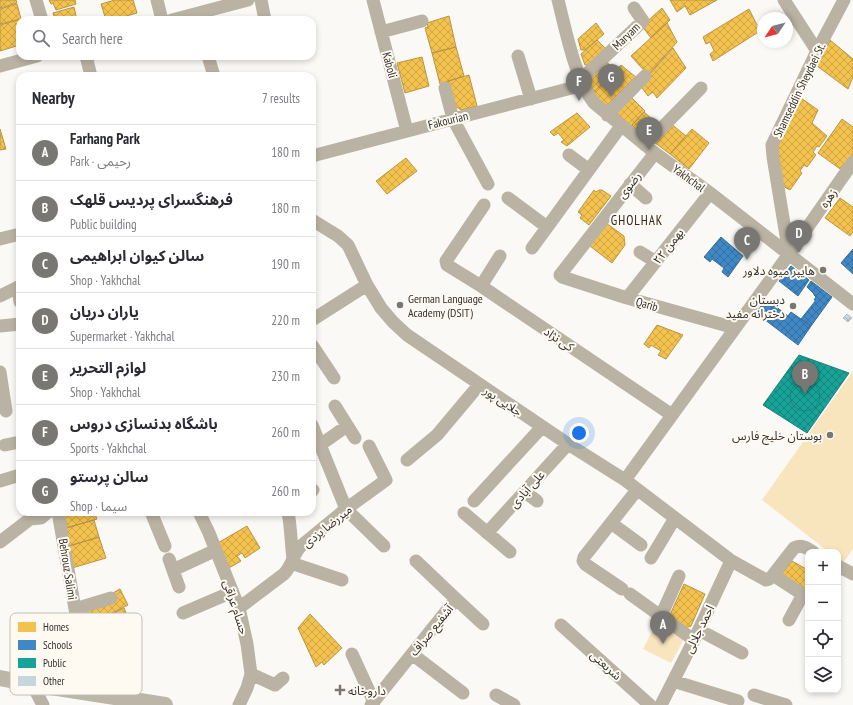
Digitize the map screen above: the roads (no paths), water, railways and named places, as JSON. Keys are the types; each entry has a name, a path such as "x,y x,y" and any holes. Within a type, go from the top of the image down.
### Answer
{"main road":[{"path":"0,678 10,680"},
{"path":"99,695 165,705"}],"street":[{"path":"36,0 41,16"},
{"path":"157,0 161,16"},
{"path":"201,16 248,0"},
{"path":"261,0 264,16"},
{"name":"Kaboli","path":"373,0 407,131"},
{"name":"Yakhchal","path":"560,0 574,61 589,97 594,103 650,149 710,193 853,304"},
{"path":"784,0 817,51"},
{"name":"Shamseddin Sheydaei St.","path":"789,254 772,157 772,145 817,51 844,0"},
{"name":"Maryam","path":"582,82 643,21 634,8"},
{"path":"381,32 422,21"},
{"path":"518,56 531,99"},
{"path":"0,66 22,60"},
{"path":"87,60 91,72"},
{"path":"209,60 213,72"},
{"path":"607,115 645,76"},
{"name":"Fakourian","path":"316,155 531,99 582,82"},
{"path":"445,88 453,119 488,184"},
{"name":"رضوی","path":"560,275 630,184 650,149 701,88"},
{"path":"532,248 621,126"},
{"path":"569,155 589,170"},
{"name":"زهره","path":"789,254 853,162"},
{"path":"630,184 646,198"},
{"name":"۲۲ بهمن","path":"627,298 710,193"},
{"path":"508,198 547,227"},
{"name":"کی نژاد","path":"484,205 446,262 447,265 481,286 672,415"},
{"name":"جلایی پور","path":"316,223 348,244 367,285 381,308 407,335 542,427 625,480 727,558 766,580 773,576"},
{"path":"316,231 323,227"},
{"path":"0,240 16,235"},
{"path":"640,252 656,262"},
{"path":"625,480 789,254"},
{"path":"481,286 500,256"},
{"name":"Qarib","path":"560,275 562,277 627,298 735,328"},
{"path":"316,317 367,285"},
{"path":"0,296 16,288"},
{"path":"0,326 16,324"},
{"path":"316,351 334,378"},
{"path":"0,372 6,411"},
{"path":"407,460 437,435 480,385"},
{"path":"335,406 355,438"},
{"path":"320,445 347,426"},
{"path":"474,501 542,427"},
{"path":"316,435 346,509 384,546"},
{"path":"4,445 16,443"},
{"name":"علی آبادی","path":"487,533 568,444"},
{"name":"میررضا یزدی","path":"239,608 288,570 301,546 346,509 386,480 369,446"},
{"path":"0,481 16,476"},
{"path":"637,490 584,556 583,561 585,564 661,616 696,635 742,653"},
{"path":"525,492 537,501"},
{"path":"464,513 510,552"},
{"path":"0,542 30,519 41,518 43,516"},
{"name":"Behrouz Salimi","path":"59,516 76,613"},
{"path":"153,516 166,546"},
{"name":"حسام عراقی","path":"201,516 239,608 247,644 251,674 247,688 239,705"},
{"path":"289,516 292,534 292,561 342,580"},
{"path":"651,558 674,518"},
{"path":"610,522 641,545"},
{"path":"789,620 801,598 801,595 799,592 773,576 794,548 801,546 807,549"},
{"path":"179,587 171,565 216,550"},
{"name":"احمد جلالی","path":"661,705 730,563 727,558"},
{"name":"آشفیع صراف","path":"373,703 456,600 416,561"},
{"path":"841,568 853,574"},
{"path":"661,616 679,576"},
{"path":"183,613 232,592"},
{"path":"75,610 110,598"},
{"path":"456,600 483,624"},
{"name":"شریعتی","path":"561,625 650,705"},
{"path":"352,654 373,703"},
{"path":"412,654 463,693"},
{"path":"251,674 275,685 283,678"},
{"path":"673,680 738,701"},
{"path":"38,695 43,705"},
{"path":"496,695 514,705"},
{"path":"754,695 786,705"}],"place":[{"name":"سالن پرستو","path":"611,97"},
{"name":"باشگاه بدنسازی دروس","path":"579,101"},
{"name":"لوازم التحریر","path":"649,150"},
{"name":"یاران دریان","path":"799,253"},
{"name":"سالن کیوان ابراهیمی","path":"747,260"},
{"name":"هایپر میوه دلاور","path":"823,270"},
{"name":"German Language Academy (DSIT)","path":"400,305"},
{"name":"دبستان دخترانه مفید","path":"793,306"},
{"name":"فرهنگسرای پردیس قلهک","path":"805,394"},
{"name":"بوستان خلیج فارس","path":"830,435"},
{"name":"Farhang Park","path":"663,644"},
{"name":"داروخانه","path":"340,690"}],"district":[{"name":"GHOLHAK","path":"637,220"}]}
